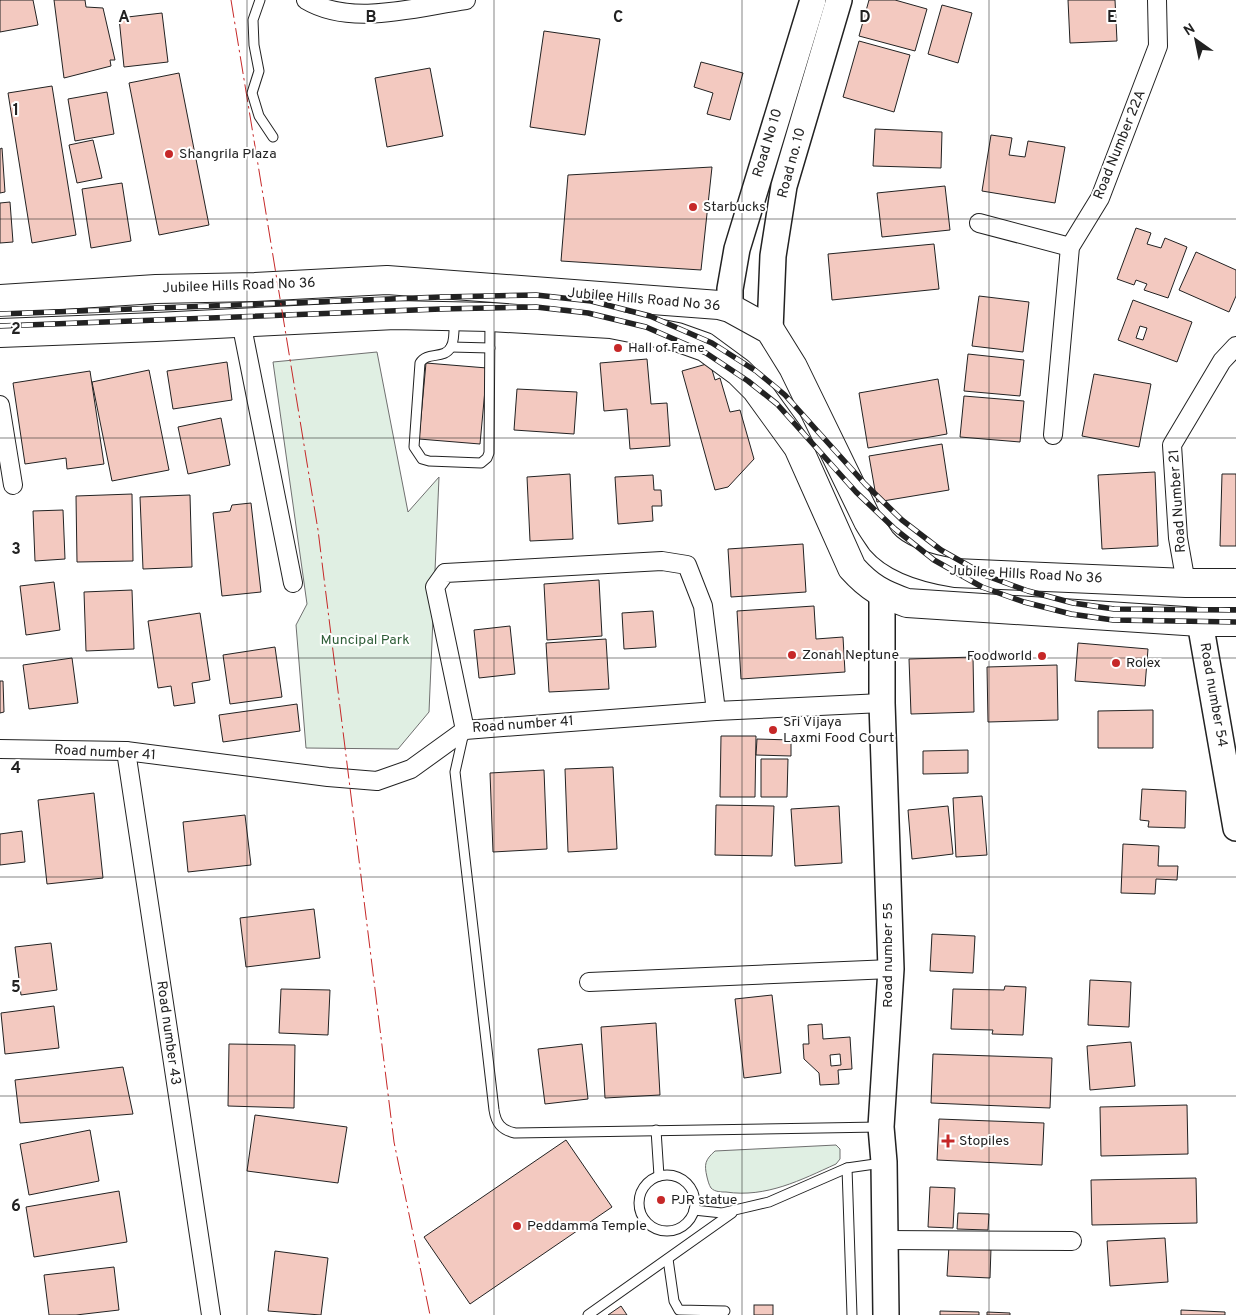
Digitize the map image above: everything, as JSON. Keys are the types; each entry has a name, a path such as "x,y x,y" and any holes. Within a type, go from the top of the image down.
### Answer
{"main road":[{"name":"Jubilee Hills Road No 36","path":"0,299 156,289 255,287 387,280 719,305 730,298 770,330 793,367 868,521 882,542 902,557 937,570 956,573 1186,583 1236,583"},
{"path":"156,289 156,327"},
{"name":"Jubilee Hills Road No 36","path":"0,333 395,315 490,317 611,324 677,338 705,347 721,357 756,389 798,447 852,568 865,583 882,594 907,603 1200,622 1236,622"}],"street":[{"path":"306,0 317,6 341,12 372,14 466,0"},
{"name":"Road No 10","path":"730,298 737,249 813,0"},
{"name":"Road no. 10","path":"770,330 773,256 784,186 839,0"},
{"name":"Road Number 22A","path":"1054,435 1070,247 1100,198 1158,46 1157,0"},
{"path":"979,223 1070,247"},
{"path":"737,249 746,263 754,266 763,264 773,256"},
{"path":"242,322 293,584"},
{"name":"Road Number 21","path":"1186,583 1178,538 1172,445 1222,360 1236,346"},
{"path":"0,405 13,485"},
{"path":"465,730 436,587 445,573 662,561 687,565 703,606 716,712"},
{"name":"Road number 55","path":"882,594 882,703 891,969 881,1127 884,1162 886,1315"},
{"name":"Road number 54","path":"1200,622 1236,828"},
{"name":"Road number 41","path":"0,749 126,751 328,777 377,780 411,768 465,730 716,712 882,703"},
{"name":"Road number 43","path":"126,751 211,1315"},
{"path":"589,982 891,969"},
{"path":"885,1240 1072,1241"}],"lane":[{"path":"260,0 254,20 254,45 258,71 252,93 259,116 273,137"},
{"path":"455,316 452,346 441,355 423,358 420,363 414,447 422,459 429,461 481,463 487,458 489,453 490,317"},
{"path":"452,346 490,348"},
{"path":"465,730 455,772 495,1119 499,1126 507,1132 516,1133 881,1127"},
{"path":"656,1130 659,1176"},
{"path":"694,1210 722,1213 768,1202 847,1168 884,1162"},
{"path":"847,1168 852,1315"},
{"path":"659,1176 674,1176 686,1183 694,1195 694,1210 687,1223 674,1230 660,1230 647,1224 640,1211 639,1196 646,1184 659,1176"},
{"path":"588,1315 736,1210"},
{"path":"668,1259 674,1301 680,1310 725,1310"}],"green space":[{"name":"Muncipal Park","path":"377,352 408,512 439,477 429,712 398,749 306,748 296,625 307,604 273,362"},
{"path":"836,1145 840,1149 840,1159 836,1164 769,1190 741,1193 718,1192 711,1188 708,1180 706,1163 715,1151"}],"building":[{"path":"0,0 33,0 38,25 0,32"},
{"path":"54,0 85,0 86,7 103,8 115,60 110,60 111,66 64,78"},
{"path":"869,0 895,0 927,9 915,51 859,36"},
{"path":"1068,0 1115,0 1117,41 1070,43"},
{"path":"942,5 972,13 958,63 928,54"},
{"path":"162,13 168,62 124,67 119,18"},
{"path":"544,31 600,39 585,135 530,127"},
{"path":"859,41 910,55 894,112 843,97"},
{"path":"701,62 743,73 730,120 707,114 713,93 694,87"},
{"path":"430,68 443,136 387,147 375,78"},
{"name":"Shangrila Plaza","path":"179,73 209,225 159,235 129,83"},
{"path":"52,86 76,235 32,243 8,93"},
{"path":"107,92 114,134 75,141 68,99"},
{"path":"875,129 942,132 941,168 873,166"},
{"path":"991,135 1012,138 1009,155 1025,157 1028,141 1065,147 1055,203 982,191"},
{"path":"93,140 102,178 77,183 69,145"},
{"path":"2,148 5,192 0,193 0,149"},
{"path":"712,167 701,270 561,261 568,175"},
{"path":"122,183 131,241 91,248 82,189"},
{"path":"945,186 950,230 882,237 877,193"},
{"path":"10,202 13,242 0,243 0,203"},
{"path":"1136,228 1151,233 1147,244 1161,248 1165,238 1187,247 1168,298 1144,290 1147,284 1136,280 1134,285 1117,279"},
{"path":"934,244 939,289 832,300 828,254"},
{"path":"1196,252 1236,270 1236,296 1229,312 1179,290"},
{"path":"979,296 1029,302 1023,352 972,346"},
{"path":"1133,300 1192,322 1177,362 1118,340","holes":["1140,326 1147,328 1143,340 1136,338"]},
{"path":"968,354 1024,360 1020,396 964,391"},
{"path":"647,359 651,404 667,403 670,446 630,449 627,409 604,411 600,363"},
{"path":"227,362 232,400 173,409 167,371"},
{"path":"426,363 487,368 480,444 419,439"},
{"path":"710,363 715,380 720,378 730,412 740,410 754,459 728,487 715,490 682,371"},
{"path":"149,370 169,470 112,481 92,382"},
{"path":"90,371 104,464 67,469 66,458 25,464 13,383"},
{"path":"1094,374 1151,384 1139,447 1082,436"},
{"path":"938,379 947,434 868,448 859,393"},
{"path":"517,389 577,392 574,434 514,430"},
{"path":"964,396 1024,401 1020,442 960,437"},
{"path":"221,418 230,465 188,474 178,427"},
{"path":"942,444 949,490 877,502 869,456"},
{"path":"1155,472 1158,546 1102,549 1098,475"},
{"path":"570,474 573,539 530,541 527,477"},
{"path":"1222,474 1236,474 1236,546 1220,546"},
{"path":"653,475 654,490 661,490 662,506 652,506 653,521 618,524 615,477"},
{"path":"132,494 133,561 77,562 76,496"},
{"path":"190,495 192,567 143,569 140,497"},
{"path":"251,503 261,592 222,596 213,513 230,511 232,505"},
{"path":"63,510 65,559 35,561 33,511"},
{"path":"803,544 806,592 731,597 728,549"},
{"path":"599,580 602,636 547,640 544,584"},
{"path":"54,582 60,630 26,635 20,586"},
{"path":"132,590 134,649 86,651 84,592"},
{"name":"Zonah Neptune","path":"814,606 816,639 843,637 845,672 741,679 737,611"},
{"path":"653,611 656,647 624,649 622,613"},
{"path":"200,613 210,680 192,683 195,703 174,706 171,686 158,688 148,621"},
{"path":"510,626 515,674 479,678 474,630"},
{"path":"606,639 609,689 549,692 546,643"},
{"path":"1078,643 1148,649 1145,686 1075,681"},
{"path":"275,647 282,697 230,704 223,655"},
{"path":"973,657 974,712 911,714 909,659"},
{"path":"72,658 78,703 29,709 23,665"},
{"path":"1057,665 1058,720 988,722 987,667"},
{"path":"0,681 3,681 4,712 0,713"},
{"path":"297,704 300,731 223,742 219,715"},
{"path":"1153,710 1153,748 1098,748 1098,711"},
{"path":"721,736 756,736 755,797 720,797"},
{"path":"757,739 791,740 791,756 756,755"},
{"path":"968,750 968,773 923,774 923,751"},
{"path":"761,759 788,759 787,797 761,797"},
{"path":"613,767 617,849 568,852 565,769"},
{"path":"544,770 547,849 493,852 490,773"},
{"path":"1142,789 1186,791 1185,828 1148,827 1149,821 1140,820"},
{"path":"94,793 103,878 47,884 38,800"},
{"path":"982,796 987,855 956,857 953,798"},
{"path":"716,805 774,806 772,856 715,855"},
{"path":"839,806 842,863 795,866 791,809"},
{"path":"948,806 953,854 912,859 908,810"},
{"path":"245,815 251,865 188,872 183,822"},
{"path":"22,831 25,862 0,865 0,834"},
{"path":"1123,844 1159,846 1158,866 1178,866 1177,880 1156,879 1155,894 1121,893"},
{"path":"314,909 320,958 246,967 240,918"},
{"path":"932,934 975,936 973,973 930,971"},
{"path":"51,943 57,990 21,995 15,947"},
{"path":"1090,980 1131,982 1129,1027 1088,1025"},
{"path":"1005,986 1026,987 1023,1035 992,1034 993,1030 951,1029 953,989 1004,990"},
{"path":"281,989 330,990 328,1035 279,1033"},
{"path":"772,995 781,1073 744,1078 735,999"},
{"path":"54,1006 59,1048 5,1054 1,1013"},
{"path":"656,1023 660,1095 605,1098 601,1027"},
{"path":"822,1024 823,1039 850,1037 852,1069 838,1070 839,1084 820,1085 819,1073 804,1059 803,1044 809,1044 808,1025","holes":["840,1054 841,1065 831,1066 830,1055"]},
{"path":"1131,1042 1135,1086 1090,1090 1087,1046"},
{"path":"229,1044 295,1045 294,1108 228,1106"},
{"path":"582,1044 588,1099 545,1104 538,1049"},
{"path":"933,1054 1052,1058 1050,1108 931,1103"},
{"path":"123,1067 133,1114 20,1123 15,1080"},
{"path":"1187,1105 1188,1154 1101,1156 1100,1107"},
{"path":"255,1115 347,1127 338,1183 247,1171"},
{"path":"939,1119 1044,1123 1042,1165 937,1160"},
{"path":"90,1130 99,1181 29,1195 20,1144"},
{"path":"566,1140 612,1207 470,1304 424,1237"},
{"path":"1196,1178 1197,1223 1092,1225 1091,1180"},
{"path":"930,1187 955,1188 953,1228 928,1227"},
{"path":"119,1191 127,1242 34,1257 26,1207"},
{"path":"958,1213 989,1214 988,1230 957,1229"},
{"path":"1165,1238 1168,1282 1110,1286 1107,1241"},
{"path":"949,1246 991,1248 990,1278 947,1276"},
{"path":"275,1251 328,1258 321,1315 268,1311"},
{"path":"114,1267 119,1310 76,1315 49,1315 44,1275"},
{"path":"754,1305 773,1305 773,1315 754,1315"},
{"path":"621,1306 627,1315 608,1315"},
{"path":"1181,1310 1225,1312 1225,1315 1181,1315"},
{"path":"940,1311 979,1312 979,1315 940,1315"},
{"path":"987,1312 1010,1313 1010,1315 987,1315"}],"railway":[{"path":"0,314 441,297 536,295 591,301 650,316 712,343 756,371 785,395 865,484 902,520 941,550 987,576 1028,591 1073,603 1114,609 1236,610"},
{"path":"0,326 441,309 536,307 588,313 646,327 706,353 748,381 777,404 856,492 895,529 934,560 982,587 1024,602 1071,614 1113,620 1236,622"}],"power":[{"path":"231,0 318,530 394,1142 430,1315"}],"place":[{"name":"Shangrila Plaza","path":"169,154"},
{"name":"Starbucks","path":"693,207"},
{"name":"Hall of Fame","path":"618,348"},
{"name":"Zonah Neptune","path":"792,655"},
{"name":"Foodworld","path":"1042,656"},
{"name":"Rolex","path":"1116,663"},
{"name":"Sri Vijaya Laxmi Food Court","path":"773,730"},
{"name":"Stopiles","path":"948,1141"},
{"name":"PJR statue","path":"661,1200"},
{"name":"Peddamma Temple","path":"517,1226"}]}
